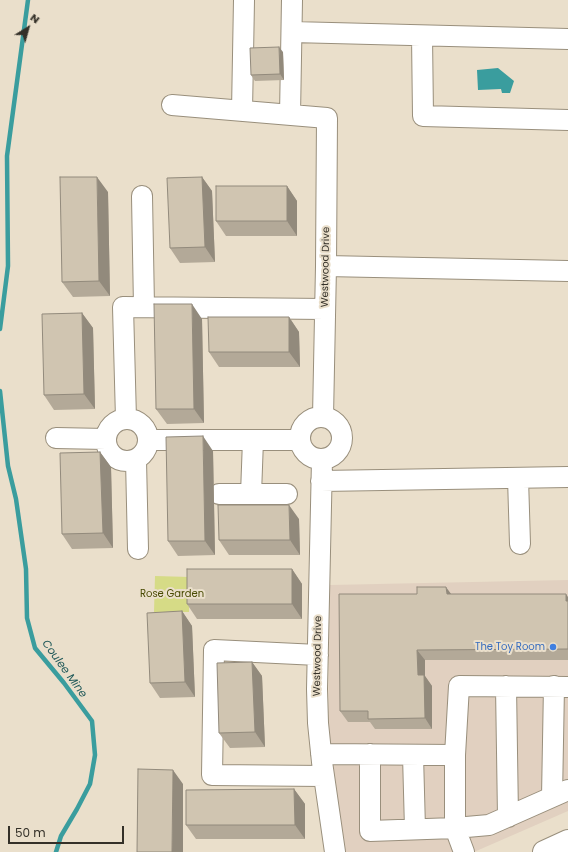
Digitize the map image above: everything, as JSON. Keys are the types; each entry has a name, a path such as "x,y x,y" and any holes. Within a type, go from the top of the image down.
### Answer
{"main road":[{"path":"544,852 568,841"}],"street":[{"path":"242,111 244,0"},
{"path":"172,105 290,115 292,0"},
{"path":"292,32 568,39"},
{"path":"422,36 423,116 568,120"},
{"name":"Westwood Drive","path":"290,115 327,118 323,417"},
{"path":"142,196 144,307"},
{"path":"326,266 568,271"},
{"path":"126,419 123,307 325,309"},
{"path":"316,417 323,417 335,422 340,428 342,441 336,454 330,458 322,460 309,456 303,450 300,440 301,430 305,424 316,417"},
{"path":"126,419 136,421 141,425 146,430 148,440 146,450 142,456 129,462 121,461 115,458 106,446 107,432 111,426 116,422 126,419"},
{"path":"56,438 106,439"},
{"path":"148,440 300,440"},
{"path":"251,494 253,440"},
{"path":"136,460 138,549"},
{"name":"Westwood Drive","path":"322,460 317,689 318,723 335,852"},
{"path":"322,481 568,477"},
{"path":"518,478 520,544"},
{"path":"219,494 287,494"},
{"path":"318,655 214,650 212,775 324,776"},
{"path":"370,754 370,831 455,828 489,825 560,794 561,686 459,686 455,755 455,828 464,852"},
{"path":"506,686 508,817"},
{"path":"321,754 455,755"},
{"path":"413,754 415,829"}],"shaded area":[{"path":"568,580 568,811 474,852 344,852 328,738 330,585"}],"green space":[{"name":"Rose Garden","path":"155,576 190,577 189,612 154,612"}],"water":[{"path":"498,68 514,81 510,93 502,93 501,89 478,90 477,70"}],"building":[{"path":"279,47 280,74 251,75 250,48"},
{"path":"60,177 97,177 99,281 62,282"},
{"path":"202,177 205,247 170,248 167,178"},
{"path":"216,186 287,186 287,221 216,221"},
{"path":"154,304 192,304 194,409 156,409"},
{"path":"82,313 84,394 44,395 42,314"},
{"path":"208,317 289,317 289,352 209,352"},
{"path":"203,436 205,541 168,541 166,437"},
{"path":"100,452 103,533 62,534 60,453"},
{"path":"218,505 289,505 290,540 219,540"},
{"path":"187,569 292,569 292,604 187,604"},
{"path":"417,587 446,587 447,594 566,594 566,601 568,601 568,649 417,650 418,675 424,675 425,718 368,719 368,711 340,711 339,594 417,594"},
{"path":"182,611 185,682 150,683 147,613"},
{"path":"252,662 255,732 219,733 217,663"},
{"path":"138,769 173,770 172,852 137,852"},
{"path":"294,789 295,825 186,825 186,790"}],"waterway":[{"name":"Coulee Mine","path":"0,329 8,266 7,156 28,0"},
{"name":"Coulee Mine","path":"0,391 8,466 16,499 26,569 27,618 35,648 64,683 92,721 95,755 90,784 61,836 56,852"}],"place":[{"name":"The Toy Room","path":"553,647"}]}
